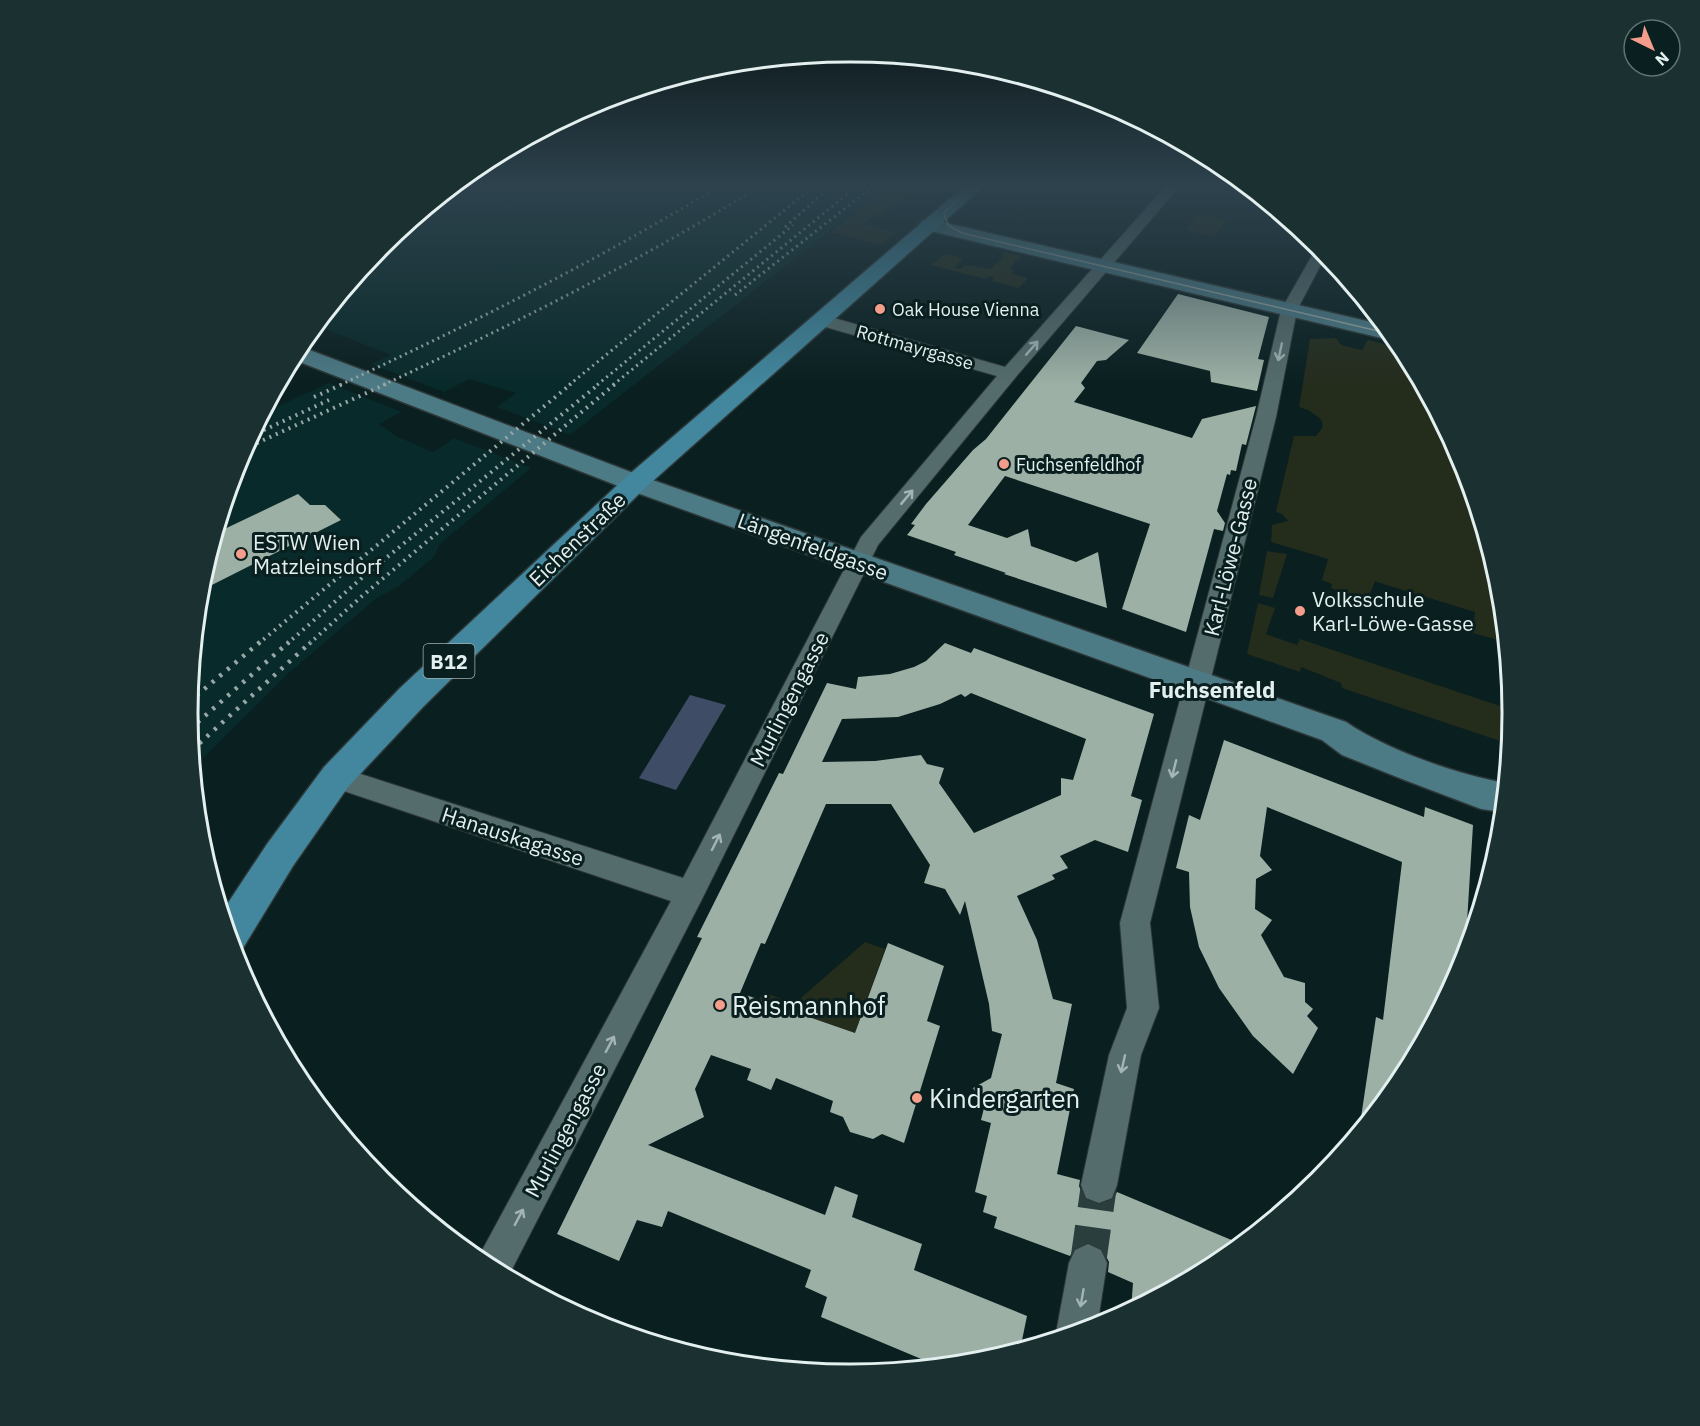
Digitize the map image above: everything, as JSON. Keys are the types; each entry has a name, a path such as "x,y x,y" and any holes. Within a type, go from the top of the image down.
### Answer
{"main road":[{"name":"Eichenstraße","path":"235,926 280,855 336,777 412,697 635,483 897,254"}],"street":[{"path":"1054,254 1377,330"},
{"name":"Murlingengasse","path":"497,1260 690,894 869,542 1009,374 1114,254"},
{"name":"Karl-Löwe-Gasse","path":"1099,1185 1125,1055 1143,1008 1136,923 1188,712 1198,683 1266,417 1290,309 1317,258"},
{"name":"Rottmayrgasse","path":"821,320 1009,374"},
{"name":"Längenfeldgasse","path":"305,356 635,483 1334,731 1354,745 1481,794 1496,796"},
{"name":"Längenfeldgasse","path":"1334,731 1353,731 1402,747 1497,785"},
{"name":"Hanauskagasse","path":"336,777 690,894"},
{"path":"1078,1323 1088,1263"}],"shaded area":[{"path":"388,254 801,254 570,435 497,407 516,393 469,379 444,392 371,364 391,355 324,328 360,283"},
{"path":"329,383 402,412 379,424 396,436 433,452 454,438 531,468 440,544 434,557 399,586 377,598 290,672 200,761 198,713 200,670 211,586 233,504 248,464 275,407"},
{"path":"690,695 726,705 676,790 639,778"}],"green space":[{"path":"945,254 963,258 954,268 960,269 965,265 991,269 1004,256 1001,254 1021,256 1009,269 1014,271 1012,274 1028,278 1019,288 992,281 994,278 989,276 986,279 931,265"},
{"path":"1336,338 1341,345 1362,350 1368,340 1388,345 1392,351 1434,425 1467,504 1489,586 1497,640 1473,633 1475,612 1375,581 1367,602 1331,588 1332,584 1322,580 1328,559 1271,542 1272,525 1288,521 1282,514 1276,512 1294,436 1316,436 1323,427 1321,419 1299,407 1310,339"},
{"path":"1267,551 1287,554 1273,598 1259,595"},
{"path":"1258,603 1275,608 1266,634 1297,645 1300,639 1502,707 1501,741 1342,688 1341,683 1301,667 1300,672 1247,654"},
{"path":"865,942 885,949 855,1033 759,999 764,992 794,1004"}],"building":[{"path":"1178,294 1269,317 1258,359 1264,360 1257,391 1211,382 1210,371 1137,353"},
{"name":"Fuchsenfeldhof","path":"1076,326 1129,340 1106,360 1097,361 1081,383 1085,388 1074,402 1192,438 1202,419 1256,406 1246,445 1242,444 1236,471 1231,470 1230,475 1227,474 1217,511 1225,523 1223,531 1214,529 1186,632 1122,609 1150,524 1005,476 968,525 1007,538 1028,529 1031,546 1076,562 1098,552 1107,608 1004,574 1006,573 954,555 956,552 907,535 915,525 911,524 926,504 973,450 986,439"},
{"name":"ESTW Wien Matzleinsdorf","path":"298,494 310,505 325,505 341,520 211,585 226,528"},
{"name":"Reismannhof","path":"945,643 971,653 974,648 1154,714 1131,796 1142,800 1128,852 1095,840 1060,856 1068,868 1052,875 1055,879 1017,896 1037,940 1053,999 1072,1004 1056,1083 1074,1089 1057,1174 1080,1180 1079,1186 1084,1199 1098,1205 1113,1200 1117,1192 1232,1240 1176,1277 1132,1300 1133,1283 1108,1272 1109,1262 1102,1248 1087,1242 1074,1248 1070,1256 994,1228 997,1217 983,1212 987,1196 975,1192 991,1123 981,1120 984,1108 973,1088 991,1078 1002,1034 992,1031 989,1004 965,901 960,915 945,889 924,883 930,865 891,804 826,804 765,944 761,943 740,993 855,1033 888,943 944,966 927,1021 940,1026 904,1143 882,1134 873,1139 850,1132 843,1117 830,1112 833,1101 776,1078 771,1090 747,1080 751,1069 711,1055 695,1089 704,1117 648,1145 825,1215 835,1186 858,1195 852,1217 922,1244 914,1270 1027,1316 1022,1341 977,1352 924,1360 821,1317 827,1297 805,1287 811,1270 668,1211 662,1227 637,1220 619,1261 557,1234 702,938 697,937 779,773 783,774 827,683 856,689 858,677 890,674 926,661","holes":["971,693 1086,739 1073,780 1061,778 1061,795 974,833 939,783 944,768 927,764 921,755 875,761 822,762 842,719 898,717 940,704 961,694 965,697"]},
{"path":"1224,740 1424,817 1425,807 1473,825 1467,922 1452,962 1414,1039 1392,1075 1361,1117 1376,1017 1383,1020 1402,862 1267,807 1260,856 1272,870 1256,879 1255,909 1272,920 1261,935 1284,977 1305,983 1305,1002 1313,1009 1307,1016 1318,1028 1293,1074 1253,1036 1219,988 1199,947 1190,907 1189,872 1176,868 1189,815 1200,820"}],"tunnel":[{"path":"1088,1263 1099,1185"}],"tram line":[{"path":"1049,254 1378,331"}],"railway":[{"path":"340,385 532,291 602,254"},
{"path":"383,385 574,292 645,254"},
{"path":"569,385 731,254"},
{"path":"597,385 758,254"},
{"path":"613,385 774,254"},
{"path":"735,295 788,254"},
{"path":"314,397 343,384"},
{"path":"258,443 386,384"},
{"path":"258,644 571,384"},
{"path":"287,644 364,576 599,384"},
{"path":"309,644 362,596 615,384"},
{"path":"264,430 329,400"},
{"path":"199,694 260,642"},
{"path":"198,722 289,642"},
{"path":"199,743 311,642"}],"place":[{"name":"Oak House Vienna","path":"880,309"},
{"name":"Fuchsenfeldhof","path":"1004,464"},
{"name":"ESTW Wien Matzleinsdorf","path":"241,554"},
{"name":"Volksschule Karl-Löwe-Gasse","path":"1300,611"},
{"name":"Reismannhof","path":"720,1005"},
{"name":"Kindergarten","path":"917,1098"}],"district":[{"name":"Fuchsenfeld","path":"1212,689"}]}
